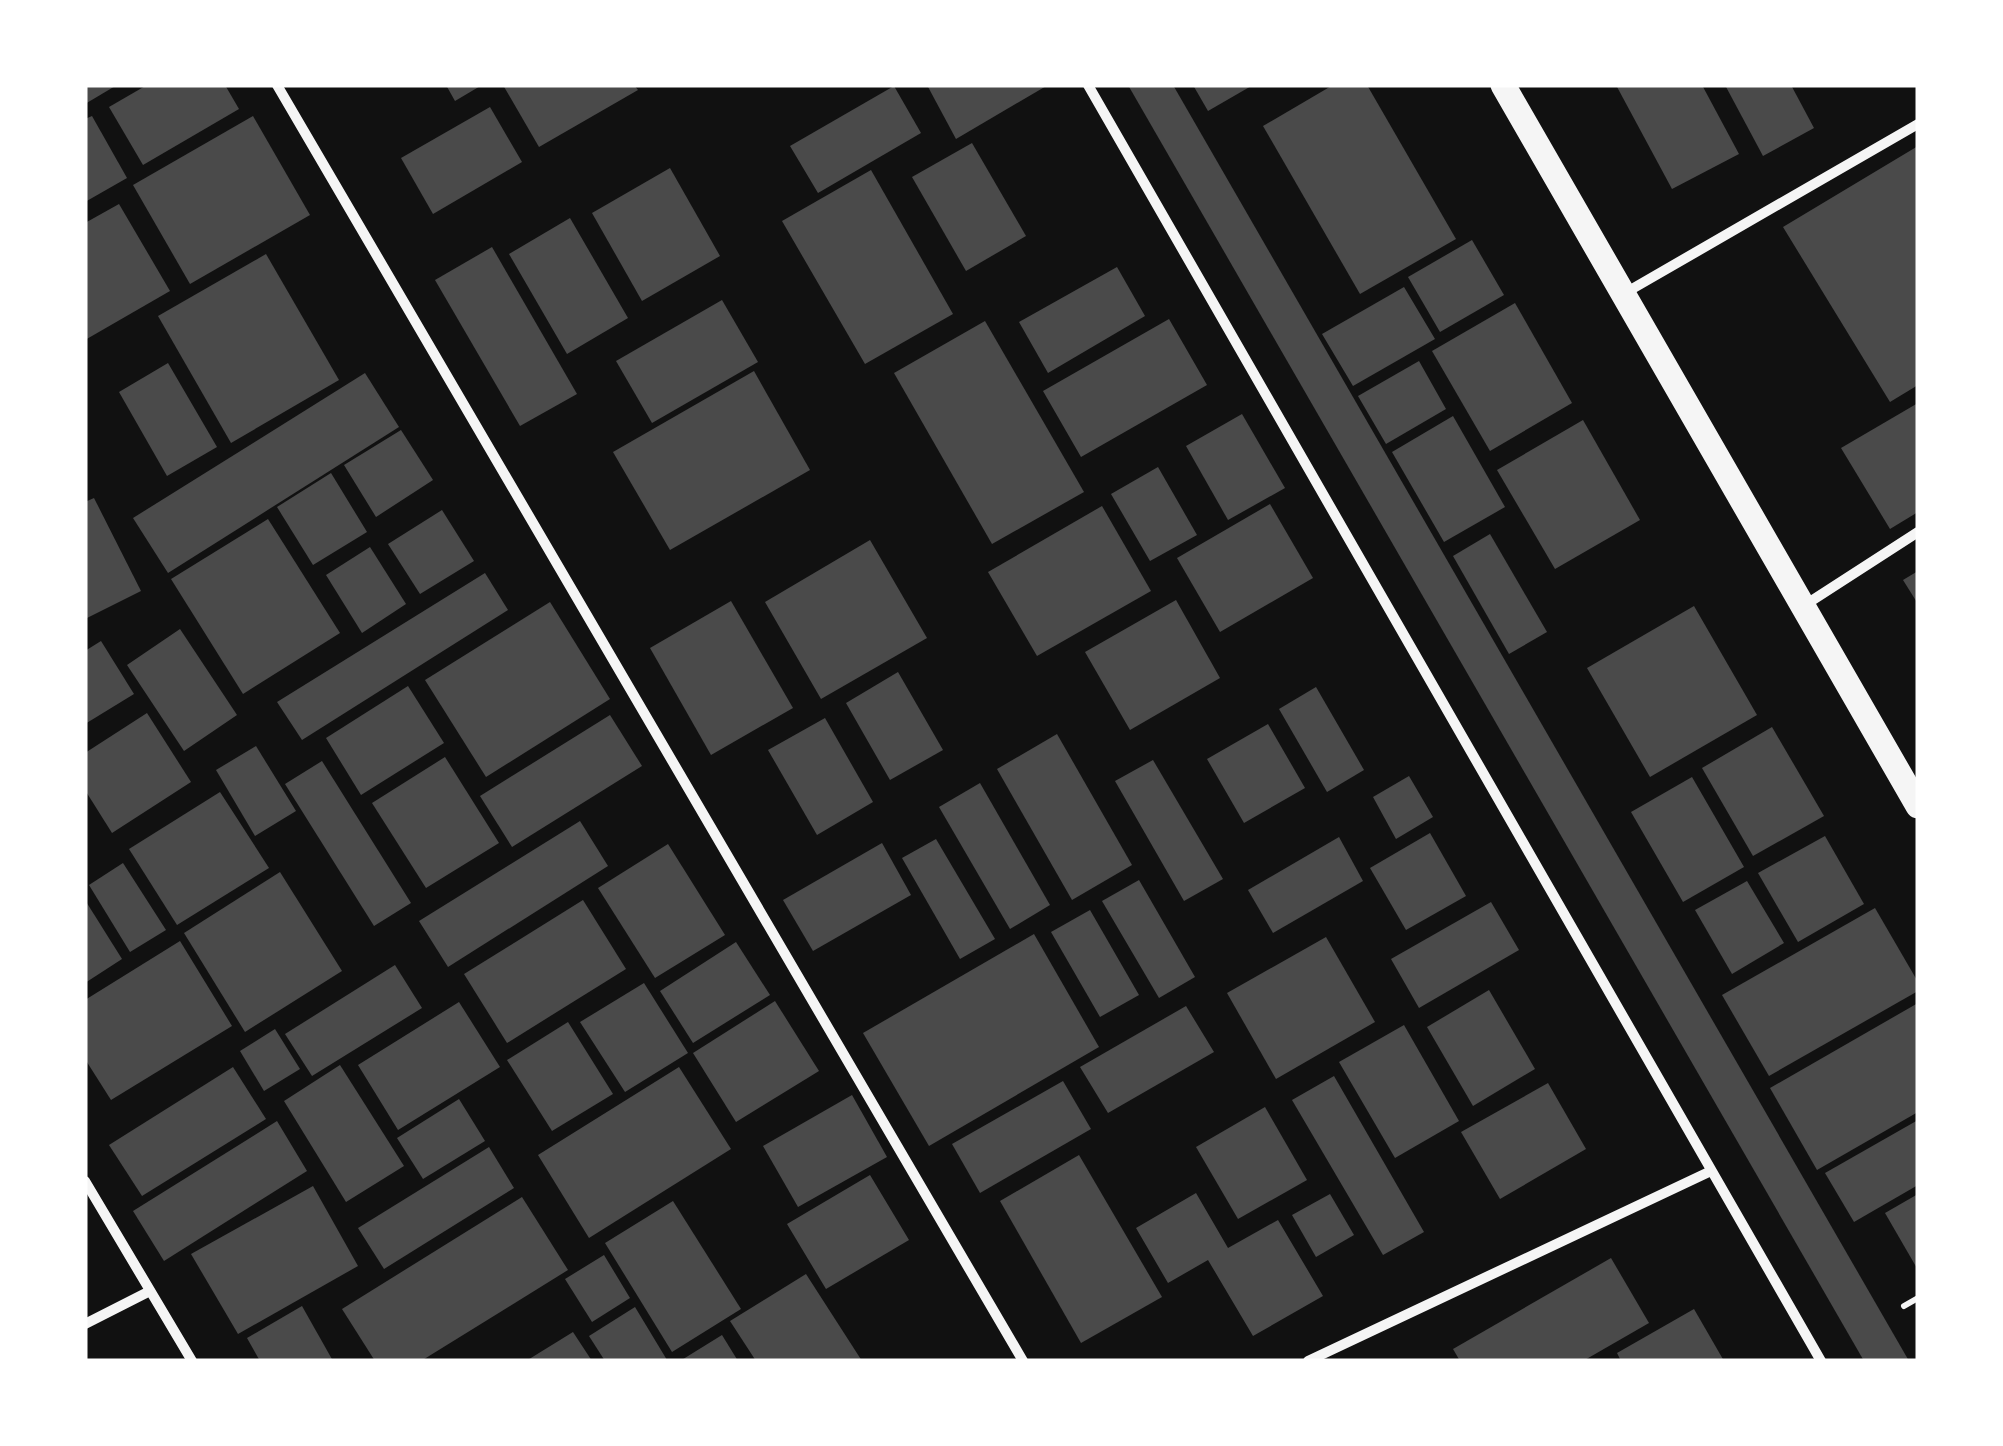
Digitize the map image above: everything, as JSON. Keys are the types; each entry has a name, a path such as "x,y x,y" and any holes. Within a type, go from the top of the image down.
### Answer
{"main road":[{"path":"1503,85 1918,806"}],"street":[{"path":"277,85 1023,1361"},
{"path":"1088,85 1821,1361"},
{"path":"1624,294 1918,124"},
{"path":"1804,606 1918,532"},
{"path":"1308,1361 1712,1171"},
{"path":"85,1181 192,1361"},
{"path":"85,1324 148,1292"}],"path":[{"path":"1904,1306 1918,1298"}],"building":[{"path":"85,85 117,85 85,104"},
{"path":"147,85 225,85 239,109 143,165 109,107"},
{"path":"446,85 482,85 455,101"},
{"path":"503,85 634,85 638,90 539,147"},
{"path":"927,85 1048,85 956,139"},
{"path":"1128,85 1173,85 1909,1361 1864,1361"},
{"path":"1193,85 1253,85 1208,111"},
{"path":"1333,85 1367,85 1456,239 1360,294 1263,126"},
{"path":"1616,85 1702,85 1739,154 1672,189"},
{"path":"1725,85 1791,85 1814,128 1763,156"},
{"path":"894,86 921,133 818,193 790,146"},
{"path":"490,107 522,162 433,214 401,158"},
{"path":"92,116 127,178 85,202 85,119"},
{"path":"253,116 310,215 190,284 133,185"},
{"path":"972,143 1026,236 966,271 912,177"},
{"path":"1918,146 1918,385 1890,402 1783,227"},
{"path":"670,168 720,256 642,301 592,213"},
{"path":"871,170 953,314 865,364 782,221"},
{"path":"119,204 170,291 85,340 85,223"},
{"path":"570,218 628,318 567,354 509,254"},
{"path":"1472,240 1504,295 1440,332 1408,277"},
{"path":"492,247 577,394 520,426 435,280"},
{"path":"266,254 339,380 231,443 158,316"},
{"path":"1117,267 1145,316 1048,373 1019,322"},
{"path":"1404,287 1435,339 1353,386 1322,334"},
{"path":"722,300 758,362 652,423 616,361"},
{"path":"1515,303 1572,403 1490,451 1432,351"},
{"path":"1169,319 1207,385 1081,457 1043,391"},
{"path":"985,321 1084,492 992,544 894,373"},
{"path":"1419,361 1446,409 1386,444 1358,396"},
{"path":"168,363 217,447 167,476 119,392"},
{"path":"754,371 810,470 670,550 613,452"},
{"path":"365,373 399,427 168,573 133,518"},
{"path":"1918,403 1918,512 1890,529 1841,448"},
{"path":"1242,414 1285,488 1228,520 1186,446"},
{"path":"1453,416 1505,507 1444,542 1392,452"},
{"path":"1583,420 1640,520 1555,569 1497,470"},
{"path":"401,430 433,480 376,517 344,465"},
{"path":"1158,467 1197,535 1150,561 1111,494"},
{"path":"331,473 367,532 313,565 277,507"},
{"path":"94,498 141,591 85,619 85,502"},
{"path":"1270,504 1313,578 1220,632 1177,558"},
{"path":"1102,506 1151,591 1037,656 988,572"},
{"path":"442,510 474,561 420,594 388,544"},
{"path":"268,519 340,633 243,694 171,579"},
{"path":"1490,534 1547,632 1509,654 1453,556"},
{"path":"870,540 927,638 821,699 765,602"},
{"path":"370,547 406,604 362,633 326,575"},
{"path":"1918,571 1918,604 1903,580"},
{"path":"485,573 508,610 302,740 277,702"},
{"path":"1176,600 1220,678 1130,730 1085,652"},
{"path":"731,601 793,708 711,755 650,648"},
{"path":"550,602 610,699 486,777 425,680"},
{"path":"1694,606 1757,715 1650,777 1587,668"},
{"path":"180,629 237,715 184,751 127,665"},
{"path":"101,641 134,694 85,724 85,651"},
{"path":"898,672 943,750 890,780 846,703"},
{"path":"408,686 444,743 361,795 326,738"},
{"path":"1316,687 1364,770 1327,792 1279,709"},
{"path":"147,713 191,782 112,833 85,790 85,753"},
{"path":"610,715 642,766 512,847 480,796"},
{"path":"825,718 873,802 817,835 768,750"},
{"path":"1268,724 1305,788 1244,823 1207,759"},
{"path":"1772,727 1824,816 1753,856 1702,768"},
{"path":"1057,734 1132,865 1072,900 997,769"},
{"path":"256,746 296,811 255,836 216,770"},
{"path":"445,757 499,843 426,888 372,803"},
{"path":"1153,760 1223,879 1184,901 1115,781"},
{"path":"322,761 411,903 374,926 285,784"},
{"path":"1409,776 1433,817 1396,839 1373,797"},
{"path":"1692,777 1744,867 1683,902 1631,812"},
{"path":"980,783 1050,905 1010,929 939,807"},
{"path":"220,792 269,868 177,925 129,849"},
{"path":"580,821 608,866 448,967 419,921"},
{"path":"1430,833 1466,896 1406,930 1370,868"},
{"path":"1825,836 1864,904 1798,942 1758,873"},
{"path":"1339,837 1363,881 1273,933 1248,890"},
{"path":"936,839 995,939 960,959 902,858"},
{"path":"882,843 911,895 813,951 783,900"},
{"path":"668,844 725,935 655,978 598,888"},
{"path":"123,863 166,930 130,952 89,885"},
{"path":"280,872 342,971 245,1032 184,933"},
{"path":"1139,880 1195,977 1159,998 1102,901"},
{"path":"1747,881 1784,943 1732,974 1695,910"},
{"path":"85,900 122,959 85,983"},
{"path":"583,900 626,969 507,1043 464,974"},
{"path":"1491,902 1519,950 1419,1008 1391,959"},
{"path":"1875,908 1918,982 1918,991 1769,1076 1722,995"},
{"path":"1090,910 1139,995 1100,1017 1051,932"},
{"path":"1034,934 1099,1047 929,1146 863,1033"},
{"path":"1326,937 1375,1022 1276,1079 1227,993"},
{"path":"180,941 232,1026 111,1100 85,1059 85,1000"},
{"path":"736,942 770,995 693,1043 660,991"},
{"path":"395,965 422,1008 312,1076 285,1034"},
{"path":"644,983 688,1053 625,1092 580,1022"},
{"path":"1489,990 1535,1069 1473,1106 1427,1027"},
{"path":"775,1001 819,1071 736,1122 693,1053"},
{"path":"459,1002 500,1067 398,1130 358,1065"},
{"path":"1918,1003 1918,1112 1817,1170 1770,1088"},
{"path":"1186,1006 1214,1052 1108,1113 1080,1067"},
{"path":"568,1022 613,1094 552,1131 507,1060"},
{"path":"1404,1025 1459,1121 1395,1158 1339,1062"},
{"path":"275,1029 300,1069 264,1091 240,1051"},
{"path":"340,1065 404,1166 346,1202 284,1101"},
{"path":"233,1067 266,1119 142,1196 109,1145"},
{"path":"679,1067 731,1149 589,1238 538,1155"},
{"path":"1334,1076 1424,1232 1383,1255 1292,1100"},
{"path":"1063,1081 1091,1129 980,1193 952,1144"},
{"path":"1548,1083 1586,1149 1500,1199 1461,1132"},
{"path":"852,1095 887,1157 798,1207 763,1146"},
{"path":"459,1099 485,1141 423,1179 397,1138"},
{"path":"1265,1107 1307,1180 1238,1219 1196,1147"},
{"path":"1918,1120 1918,1185 1854,1222 1825,1173"},
{"path":"277,1121 307,1171 164,1261 133,1211"},
{"path":"489,1147 514,1188 384,1269 358,1228"},
{"path":"1079,1155 1162,1297 1081,1343 1000,1201"},
{"path":"870,1175 909,1240 826,1289 787,1224"},
{"path":"313,1186 358,1266 238,1334 191,1254"},
{"path":"1196,1193 1228,1248 1278,1220 1323,1296 1253,1336 1208,1260 1168,1283 1136,1228"},
{"path":"1330,1194 1354,1235 1316,1257 1292,1215"},
{"path":"1918,1194 1918,1270 1885,1213"},
{"path":"522,1197 568,1270 421,1361 375,1361 342,1309"},
{"path":"673,1201 741,1309 672,1352 605,1243"},
{"path":"604,1255 630,1298 592,1322 565,1279"},
{"path":"1611,1258 1649,1323 1583,1361 1460,1361 1453,1349"},
{"path":"806,1274 862,1361 756,1361 730,1321"},
{"path":"302,1306 333,1361 260,1361 247,1338"},
{"path":"635,1307 667,1360 605,1361 589,1336"},
{"path":"1694,1309 1724,1361 1621,1361 1617,1353"},
{"path":"573,1332 592,1361 526,1361"},
{"path":"722,1335 738,1361 680,1361"}]}
